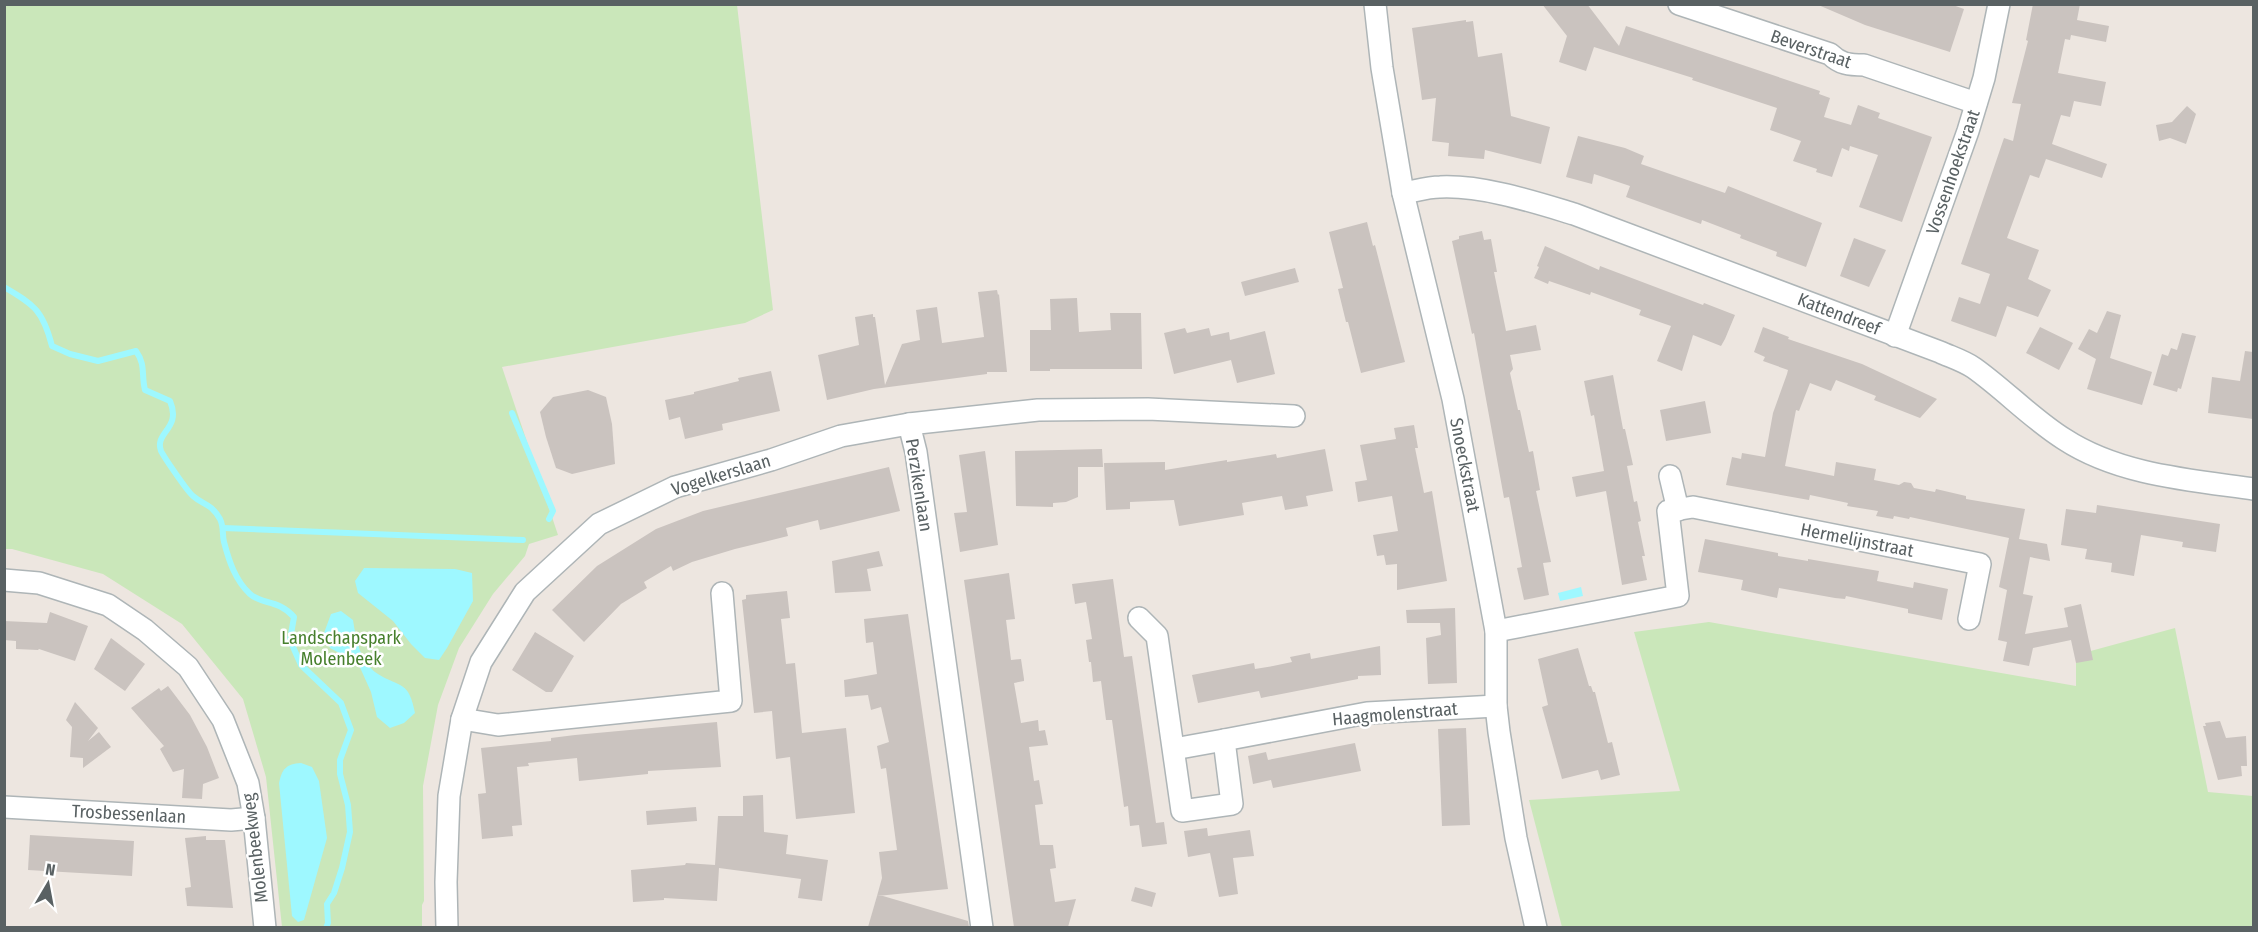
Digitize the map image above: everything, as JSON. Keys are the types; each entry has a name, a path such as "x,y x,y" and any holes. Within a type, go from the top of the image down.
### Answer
{"street":[{"name":"Snoeckstraat","path":"1374,4 1383,79 1403,193 1453,399 1496,631 1496,706 1516,838 1536,927"},
{"name":"Beverstraat","path":"1679,4 1830,54 1838,62 1864,65 1976,104"},
{"name":"Vossenhoekstraat","path":"1895,336 1976,104 1999,4"},
{"name":"Kattendreef","path":"1403,193 1440,187 1522,198 1574,214 1940,352 1972,367 2042,424 2094,456 2138,470 2253,489"},
{"name":"Perzikenlaan","path":"982,927 915,452 909,424 1038,410 1148,409 1294,417"},
{"name":"Vogelkerslaan","path":"447,927 449,796 462,719 481,662 525,592 599,524 675,487 771,460 841,436 909,424"},
{"path":"1496,631 1678,596 1668,511 1678,510 1670,476"},
{"name":"Hermelijnstraat","path":"1678,510 1693,507 1980,564 1969,620"},
{"name":"Molenbeekweg","path":"4,580 39,583 108,605 145,630 188,667 223,720 248,783 254,818 265,927"},
{"path":"462,719 498,725 731,701 722,593"},
{"path":"1138,618 1157,636 1182,811 1232,804 1224,740"},
{"name":"Haagmolenstraat","path":"1174,749 1367,713 1496,706"},
{"name":"Trosbessenlaan","path":"4,807 231,820 254,818"}],"green space":[{"name":"Landschapspark Molenbeek","path":"4,5 737,5 773,310 745,323 502,367 558,535 529,544 525,556 493,594 459,648 438,705 423,786 424,901 422,927 282,927 266,777 243,699 182,624 103,574 5,549"},
{"path":"1709,622 2076,686 2076,655 2175,628 2208,792 2253,796 2253,927 1562,927 1529,800 1680,791 1634,632"}],"water":[{"path":"364,568 455,569 472,573 473,601 439,660 425,658 393,621 358,593 355,581"},
{"path":"1581,587 1583,596 1560,601 1558,593"},
{"path":"341,611 353,620 357,643 367,664 378,674 403,687 410,695 415,713 404,723 390,728 377,717 371,692 358,663 330,648 324,633 331,614"},
{"path":"301,763 312,767 319,781 327,838 304,920 298,922 292,916 279,783 286,768"}],"building":[{"path":"1542,4 1587,4 1619,46 1626,26 1820,91 1819,94 1830,98 1824,117 1851,125 1858,105 1880,113 1878,118 1932,137 1902,222 1859,207 1878,155 1850,146 1849,151 1842,148 1832,177 1793,161 1801,141 1770,130 1777,108 1692,80 1693,78 1594,47 1586,71 1559,62 1567,36"},
{"path":"1816,4 1950,4 1964,9 1950,52 1865,25"},
{"path":"2033,4 2080,4 2077,20 2109,26 2106,42 2071,35 2070,40 2065,39 2058,73 2106,82 2101,106 2074,101 2070,117 2061,115 2052,144 2107,164 2102,178 2046,159 2039,178 2030,175 2007,238 2039,250 2028,279 2051,290 2038,317 2007,306 1996,337 1951,321 1959,297 1980,304 1990,274 1961,264 2004,138 2013,141 2021,104 2012,103 2028,41 2026,40"},
{"path":"1466,20 1466,22 1473,21 1478,57 1502,53 1511,116 1550,127 1541,164 1485,150 1484,159 1448,156 1449,143 1432,141 1436,98 1422,100 1412,28"},
{"path":"2187,106 2196,114 2186,144 2170,138 2159,141 2156,125 2172,122"},
{"path":"1578,136 1625,148 1644,156 1641,164 1725,193 1728,186 1822,223 1806,267 1776,256 1777,252 1740,238 1741,235 1702,220 1701,224 1626,197 1630,186 1594,174 1592,184 1566,177"},
{"path":"1367,222 1405,362 1361,373 1338,289 1343,288 1329,232"},
{"path":"1482,231 1484,240 1491,239 1497,272 1494,272 1506,331 1536,325 1541,350 1510,355 1513,369 1510,373 1518,410 1520,410 1529,452 1533,451 1540,490 1536,491 1551,562 1543,563 1549,595 1524,600 1517,568 1522,567 1509,497 1504,498 1474,333 1472,334 1452,241 1459,239 1459,236"},
{"path":"1854,238 1886,250 1869,287 1840,276"},
{"path":"1545,246 1599,270 1600,266 1735,315 1725,339 1721,346 1693,335 1682,371 1657,361 1671,326 1639,315 1641,310 1591,292 1590,295 1534,278"},
{"path":"1295,268 1299,282 1245,296 1241,282"},
{"path":"997,290 1007,372 987,372 987,374 874,389 827,400 818,355 859,345 855,317 873,314 875,317 885,385 902,344 920,340 916,310 937,307 942,343 984,337 978,292"},
{"path":"1077,298 1079,332 1111,330 1110,313 1141,313 1142,369 1030,371 1030,330 1051,330 1050,299"},
{"path":"2107,311 2121,315 2110,358 2152,372 2142,405 2087,389 2096,359 2078,349 2089,329 2097,333"},
{"path":"1763,327 1789,337 1788,339 1862,364 1937,399 1920,418 1874,400 1876,396 1836,380 1831,391 1810,383 1799,411 1796,410 1785,466 1834,476 1836,462 1876,469 1874,480 1899,485 1904,482 1911,483 1914,488 1935,492 1936,489 1966,496 1966,499 2025,509 2019,539 2047,544 2050,561 2030,557 2023,594 2033,596 2025,634 2068,627 2064,608 2081,604 2093,660 2076,663 2071,640 2033,648 2029,666 2003,661 2007,642 1998,640 2007,590 1999,587 2009,538 1910,517 1909,519 1894,516 1893,519 1876,516 1878,511 1847,506 1848,503 1810,495 1809,500 1726,485 1732,457 1741,459 1742,453 1765,457 1773,413 1788,370 1763,361 1765,357 1754,352"},
{"path":"2040,327 2073,343 2059,370 2026,353"},
{"path":"1185,328 1187,333 1209,328 1211,336 1229,332 1230,340 1265,331 1275,374 1237,383 1231,360 1174,374 1164,333"},
{"path":"2182,333 2196,336 2181,389 2178,388 2177,392 2153,385 2162,354 2168,356 2171,348 2177,350"},
{"path":"2245,351 2253,352 2253,419 2208,413 2212,377 2240,381"},
{"path":"771,371 780,411 722,424 723,430 685,439 680,417 669,420 665,400 739,381 738,378"},
{"path":"1613,375 1623,429 1625,429 1633,465 1627,466 1634,502 1637,501 1641,521 1638,522 1647,580 1622,585 1606,491 1576,497 1572,477 1604,471 1594,415 1591,416 1584,381"},
{"path":"588,390 606,397 612,424 615,464 572,474 556,468 540,412 553,397"},
{"path":"1705,401 1711,433 1666,441 1660,410"},
{"path":"1414,425 1418,448 1415,448 1424,493 1432,491 1447,581 1397,590 1397,564 1386,565 1384,555 1377,556 1373,535 1398,531 1392,496 1358,502 1355,482 1367,480 1360,445 1396,439 1394,428"},
{"path":"1102,449 1103,467 1078,467 1078,497 1066,502 1053,503 1053,507 1016,506 1015,451"},
{"path":"1325,449 1333,491 1306,496 1308,506 1285,510 1282,496 1242,503 1244,515 1179,526 1174,500 1130,502 1130,509 1106,510 1104,463 1165,462 1165,470 1276,454 1277,458"},
{"path":"985,451 998,545 960,552 954,513 967,512 959,455"},
{"path":"889,467 900,511 820,530 818,520 786,528 788,536 692,562 673,571 671,566 644,582 647,588 621,604 584,642 552,610 597,566 656,529 703,511"},
{"path":"2097,505 2220,524 2216,552 2182,547 2183,542 2141,535 2134,576 2111,572 2112,563 2085,559 2087,549 2061,545 2066,509 2096,513"},
{"path":"1705,539 1778,553 1778,556 1879,571 1877,581 1913,588 1914,582 1948,589 1942,620 1908,613 1908,609 1846,596 1845,599 1835,598 1779,588 1777,598 1741,590 1743,580 1698,572"},
{"path":"879,551 883,566 867,569 871,591 835,593 832,561"},
{"path":"1009,573 1015,619 1006,620 1011,660 1021,659 1024,679 1024,681 1014,683 1021,723 1038,720 1039,731 1045,730 1048,745 1029,747 1034,781 1039,780 1043,804 1035,805 1040,845 1053,845 1056,868 1050,869 1055,902 1076,899 1068,927 1014,927 964,580"},
{"path":"1113,579 1124,657 1132,656 1156,823 1164,822 1167,844 1142,847 1139,825 1130,826 1128,806 1124,807 1112,720 1106,720 1101,681 1093,682 1091,662 1089,662 1086,640 1092,639 1086,602 1075,604 1072,584"},
{"path":"787,591 790,618 781,619 786,664 795,663 802,733 846,728 855,813 796,819 790,757 776,759 772,711 754,713 742,600 746,599 746,595"},
{"path":"1455,608 1457,683 1428,684 1426,638 1441,635 1440,623 1407,623 1406,610"},
{"path":"50,612 88,626 75,661 39,649 16,649 16,641 4,640 4,621 47,623"},
{"path":"908,614 948,889 877,896 882,878 879,852 897,850 886,768 881,769 877,746 889,742 881,707 871,710 868,695 845,697 844,680 877,674 873,642 866,643 864,619"},
{"path":"535,632 574,656 552,692 546,692 512,670"},
{"path":"111,638 145,664 125,691 94,669"},
{"path":"1380,646 1381,675 1358,676 1358,679 1261,698 1259,691 1198,703 1192,675 1254,663 1255,669 1273,666 1292,662 1290,657 1310,653 1311,659"},
{"path":"1578,648 1589,686 1595,692 1608,743 1612,742 1620,775 1601,780 1598,770 1562,779 1542,707 1548,705 1538,659"},
{"path":"168,686 190,715 207,747 219,778 203,784 202,799 182,798 184,769 173,772 160,749 164,746 131,708 159,688 161,691"},
{"path":"75,702 98,728 88,741 99,732 111,747 83,768 83,758 70,757 72,727 66,720"},
{"path":"2220,721 2226,738 2246,736 2247,766 2241,766 2242,776 2218,780 2203,726 2206,726 2205,723"},
{"path":"717,722 721,767 648,771 648,774 579,781 577,758 528,763 529,766 517,767 522,825 512,826 513,836 482,839 478,794 486,793 481,748 551,741 551,738 575,735"},
{"path":"1466,728 1470,825 1442,826 1438,729"},
{"path":"1355,743 1361,771 1273,788 1271,780 1253,784 1248,756 1266,752 1268,760"},
{"path":"763,795 764,832 788,835 786,854 828,860 822,901 798,898 801,879 719,868 717,901 664,898 664,900 633,902 631,870 685,865 686,863 715,865 718,816 743,816 743,796"},
{"path":"696,807 697,821 647,825 646,811"},
{"path":"1207,828 1208,836 1250,830 1254,856 1233,858 1238,894 1219,897 1210,853 1188,857 1184,831"},
{"path":"30,835 134,841 132,876 28,870"},
{"path":"206,836 206,840 225,840 233,908 187,906 185,888 191,887 185,838"},
{"path":"1135,887 1156,893 1152,907 1131,901"},
{"path":"877,896 968,921 969,927 868,927"}],"waterway":[{"path":"4,287 36,310 45,325 52,346 70,354 98,361 136,351 142,365 145,390 170,401 173,410 171,424 161,439 161,451 190,493 217,514 222,525 230,563 245,589 260,600 282,607 294,617 290,640 301,665 341,703 351,730 340,760 340,774 348,805 350,832 342,868 334,893 327,904 326,928"},
{"path":"512,413 553,511 549,519"},
{"path":"223,528 523,540"}]}
